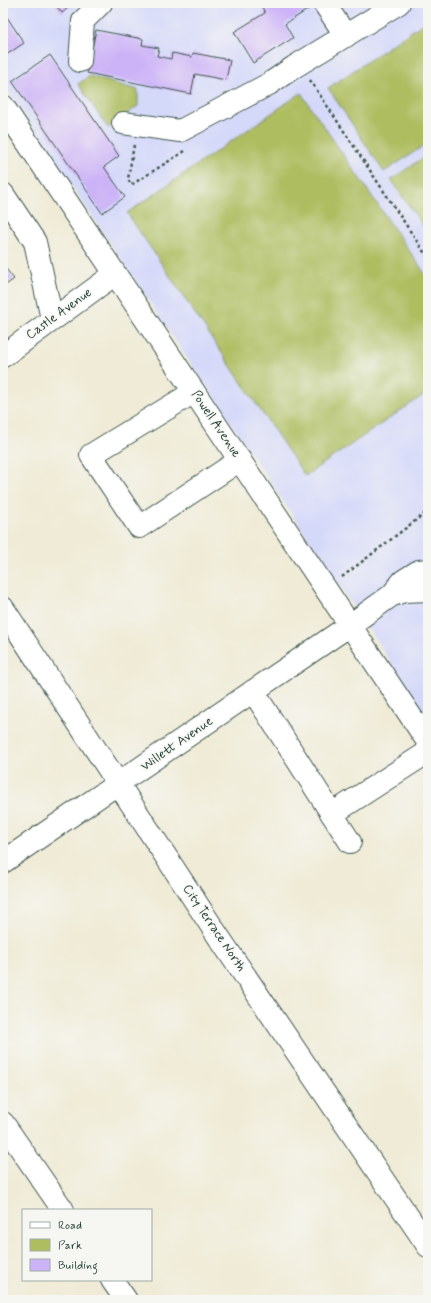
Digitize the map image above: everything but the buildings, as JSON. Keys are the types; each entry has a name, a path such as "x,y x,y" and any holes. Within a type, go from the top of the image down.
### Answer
{"street":[{"path":"80,61 83,21 101,3"},
{"path":"324,3 346,36"},
{"path":"123,123 180,131 269,84 294,67 399,3"},
{"name":"Powell Avenue","path":"3,106 428,742"},
{"path":"3,194 35,242 52,319"},
{"name":"Castle Avenue","path":"3,356 115,274"},
{"path":"194,392 91,455 139,527 240,460"},
{"path":"392,595 403,581 419,571 428,570"},
{"path":"392,595 404,591 428,590"},
{"name":"Willett Avenue","path":"3,862 119,784 392,595"},
{"name":"City Terrace North","path":"3,608 218,936 428,1246"},
{"path":"253,691 350,842"},
{"path":"332,814 428,752"},
{"path":"3,1123 62,1209"},
{"path":"113,1281 126,1300"}],"path":[{"path":"307,74 428,258"},
{"path":"342,577 428,511"}],"shaded area":[{"path":"3,3 428,3 428,718 3,83"}],"green space":[{"path":"428,20 428,143 384,172 328,88"},
{"path":"90,76 138,90 138,106 108,128 78,84"},
{"path":"301,93 428,278 428,392 305,476 127,213"},
{"path":"428,154 428,233 391,180"}]}
